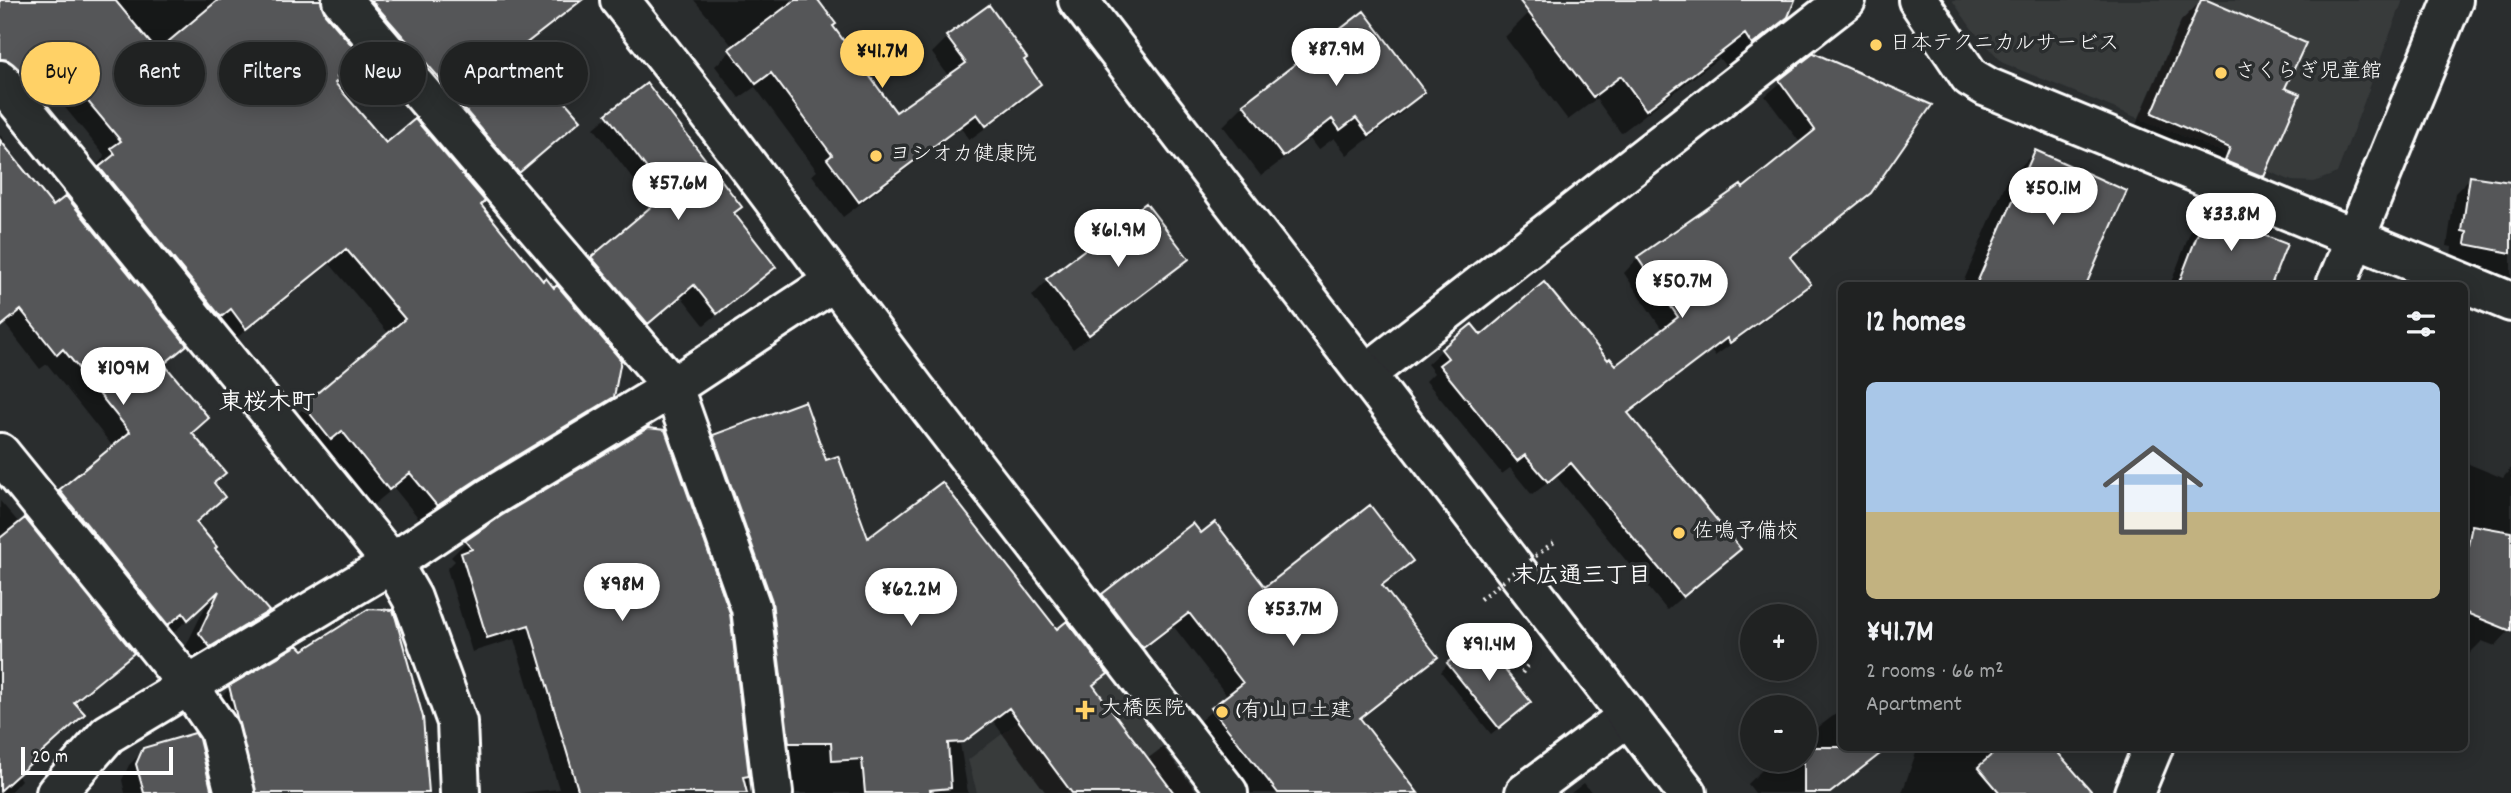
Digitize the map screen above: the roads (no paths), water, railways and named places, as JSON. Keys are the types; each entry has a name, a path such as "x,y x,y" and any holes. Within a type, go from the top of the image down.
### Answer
{"street":[{"path":"342,0 673,387 751,608 773,793"},
{"path":"620,0 698,99 833,282 1228,793"},
{"path":"1078,0 1687,793"},
{"path":"1366,374 1846,0"},
{"path":"1918,0 1970,77 1987,87 2461,282"},
{"path":"2337,282 2453,0"},
{"path":"0,80 392,563 412,598 457,722 460,793"},
{"path":"56,793 108,734 392,563 489,498 673,387 833,282"},
{"path":"2468,285 2511,302"},
{"path":"0,453 188,685 219,730 235,793"},
{"path":"1525,793 1627,717"},
{"path":"2134,793 2151,751"}],"place":[{"name":"日本テクニカルサービス","path":"1876,45"},
{"name":"さくらぎ児童館","path":"2221,73"},
{"name":"ヨシオカ健康院","path":"876,156"},
{"name":"佐鳴予備校","path":"1679,533"},
{"name":"大橋医院","path":"1085,710"},
{"name":"(有)山口土建","path":"1222,712"}],"district":[{"name":"東桜木町","path":"267,404"},
{"name":"末広通三丁目","path":"1582,577"}]}
